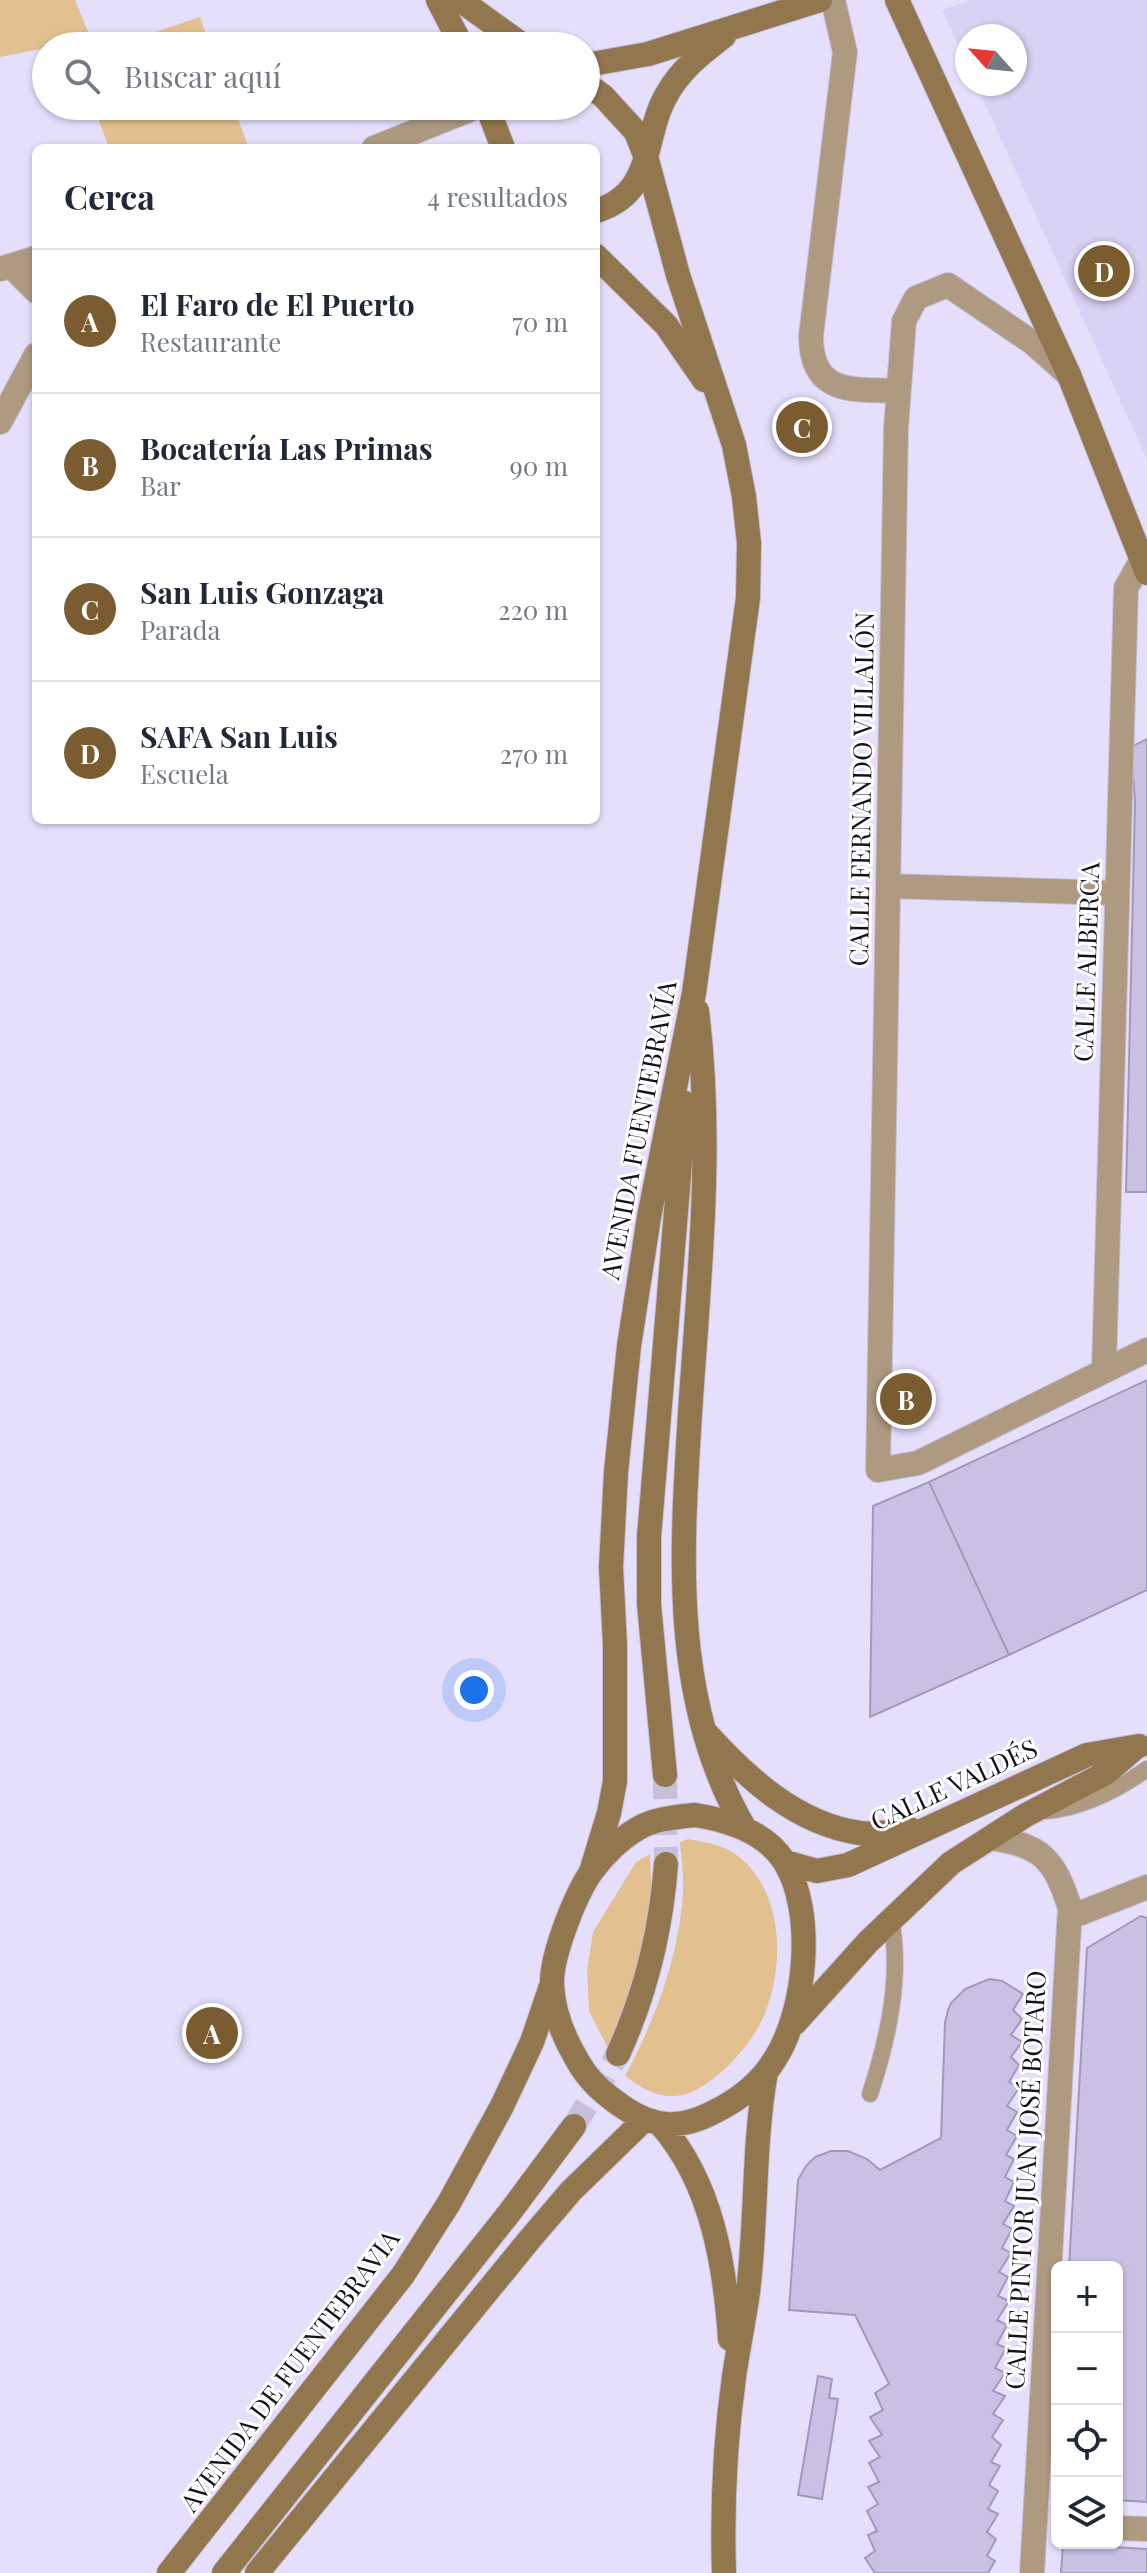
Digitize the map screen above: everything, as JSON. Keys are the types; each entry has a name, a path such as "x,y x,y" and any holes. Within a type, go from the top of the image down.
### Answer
{"main road":[{"path":"438,0 455,32"},
{"path":"460,0 505,32"},
{"path":"600,63 648,54 820,0"},
{"path":"897,0 1069,375 1144,567"},
{"path":"600,209 624,195 647,160 656,118 665,96 694,59 735,27"},
{"name":"AVENIDA FUENTEBRAVÍA","path":"591,1872 615,1781 611,1567 616,1472 629,1346 649,1217 694,993 748,598 749,543 734,445 678,275 647,160 636,132 600,94"},
{"path":"492,120 501,144"},
{"name":"AVENIDA FUENTEBRAVÍA","path":"600,260 666,325 718,402"},
{"path":"694,993 705,1096 697,1306 684,1503 683,1608 694,1694 703,1730 717,1775 745,1829"},
{"path":"665,1775 649,1604 649,1537 694,993"},
{"path":"703,1730 743,1773 771,1795 834,1825 861,1833 879,1833 948,1820"},
{"name":"CALLE VALDÉS","path":"785,1862 817,1871 848,1865 1087,1755 1108,1750 1143,1753"},
{"path":"652,2122 671,2126 702,2118 739,2098 766,2072 788,2032 825,1988 891,1919 951,1863 1032,1812 1143,1753"},
{"path":"733,2380 723,2266 707,2208 682,2155 652,2122 606,2095 591,2082 579,2064 558,2018 552,1984 560,1940 591,1872 637,1829 655,1822 695,1815 721,1819 745,1829 768,1845 785,1862 801,1905 805,1938 799,1996 788,2032"},
{"path":"618,2054 640,1999 660,1927 666,1864"},
{"name":"AVENIDA DE FUENTEBRAVIA","path":"169,2573 403,2275 449,2203 502,2106 532,2042 552,1984"},
{"path":"724,2573 726,2471 733,2380 748,2293 757,2186 759,2112 766,2072"},
{"path":"257,2573 561,2203 652,2122"},
{"path":"224,2573 452,2286 574,2126"}],"street":[{"path":"833,0 845,52 811,336 811,358 823,377 845,389 898,391"},
{"path":"384,144 444,120"},
{"path":"6,267 32,259"},
{"path":"6,267 32,288"},
{"name":"CALLE FERNANDO VILLALÓN","path":"1069,375 1033,343 948,285 916,298 904,321 898,391 878,1470 918,1463 1104,1369"},
{"path":"0,422 32,362"},
{"name":"CALLE ALBERCA","path":"1104,1369 1126,588 1144,567"},
{"path":"888,886 1116,893"},
{"path":"1104,1369 1147,1350"},
{"name":"CALLE PINTOR JUAN JOSÉ BOTARO","path":"990,1838 1032,1847 1048,1861 1062,1885 1070,1908 1045,2526 1032,2573"},
{"path":"1070,1908 1081,1913 1147,1887"},
{"path":"1123,2528 1147,2529"}],"lane":[{"path":"870,2094 883,2055 892,2009 896,1945 891,1919"}],"shaded area":[{"path":"0,0 75,0 88,32 32,32 32,51 0,57"},
{"path":"970,0 1147,0 1147,459 981,96 1027,96 1027,24 955,24 955,39 942,10"},
{"path":"200,17 205,32 155,32"},
{"path":"99,120 238,120 247,144 108,144"},
{"path":"688,1839 730,1851 751,1868 771,1905 776,1926 776,1970 766,2011 752,2038 739,2054 698,2089 668,2096 648,2090 625,2076 646,2033 671,1964 683,1892 680,1842"},
{"path":"650,1854 652,1899 632,1990 608,2048 589,2011 587,1970 593,1932 636,1862"}],"building":[{"path":"1147,739 1147,1192 1126,1192 1135,802 1131,747"},
{"path":"1147,1380 1147,1590 1009,1655 929,1482"},
{"path":"929,1482 1009,1655 870,1717 873,1506"},
{"path":"1141,1916 1147,1918 1147,2502 1123,2500 1123,2261 1069,2261 1087,1948"},
{"path":"989,1979 1002,1981 1023,1994 1013,2010 1022,2019 1011,2035 1022,2042 1011,2057 1019,2065 1009,2082 1019,2088 1007,2106 1017,2112 1007,2130 1017,2136 1006,2155 1014,2159 1005,2177 1014,2182 1005,2201 1014,2206 1003,2224 1012,2229 1002,2248 1011,2253 999,2272 1008,2277 998,2296 1009,2301 997,2320 1007,2325 997,2344 1006,2348 995,2368 1005,2373 993,2391 1005,2396 993,2414 1003,2420 992,2437 1001,2445 991,2462 1000,2466 989,2485 998,2491 988,2509 998,2514 987,2532 996,2539 987,2556 995,2561 988,2573 875,2573 865,2558 875,2551 868,2535 877,2531 867,2511 878,2504 868,2487 879,2482 869,2463 880,2457 869,2441 882,2435 870,2417 883,2410 875,2393 889,2384 855,2315 789,2310 798,2180 815,2157 831,2151 848,2151 867,2159 880,2170 941,2138 948,2010 965,1989"},
{"path":"818,2376 832,2379 829,2398 838,2399 822,2499 798,2495"},
{"path":"1063,2549 1147,2549 1147,2573 1061,2573"}],"tunnel":[{"path":"665,1775 666,1864"},
{"path":"574,2126 618,2054"}],"place":[{"name":"SAFA San Luis","path":"1104,271"},
{"name":"San Luis Gonzaga","path":"802,427"},
{"name":"Bocatería Las Primas","path":"906,1399"},
{"name":"El Faro de El Puerto","path":"212,2033"}]}
